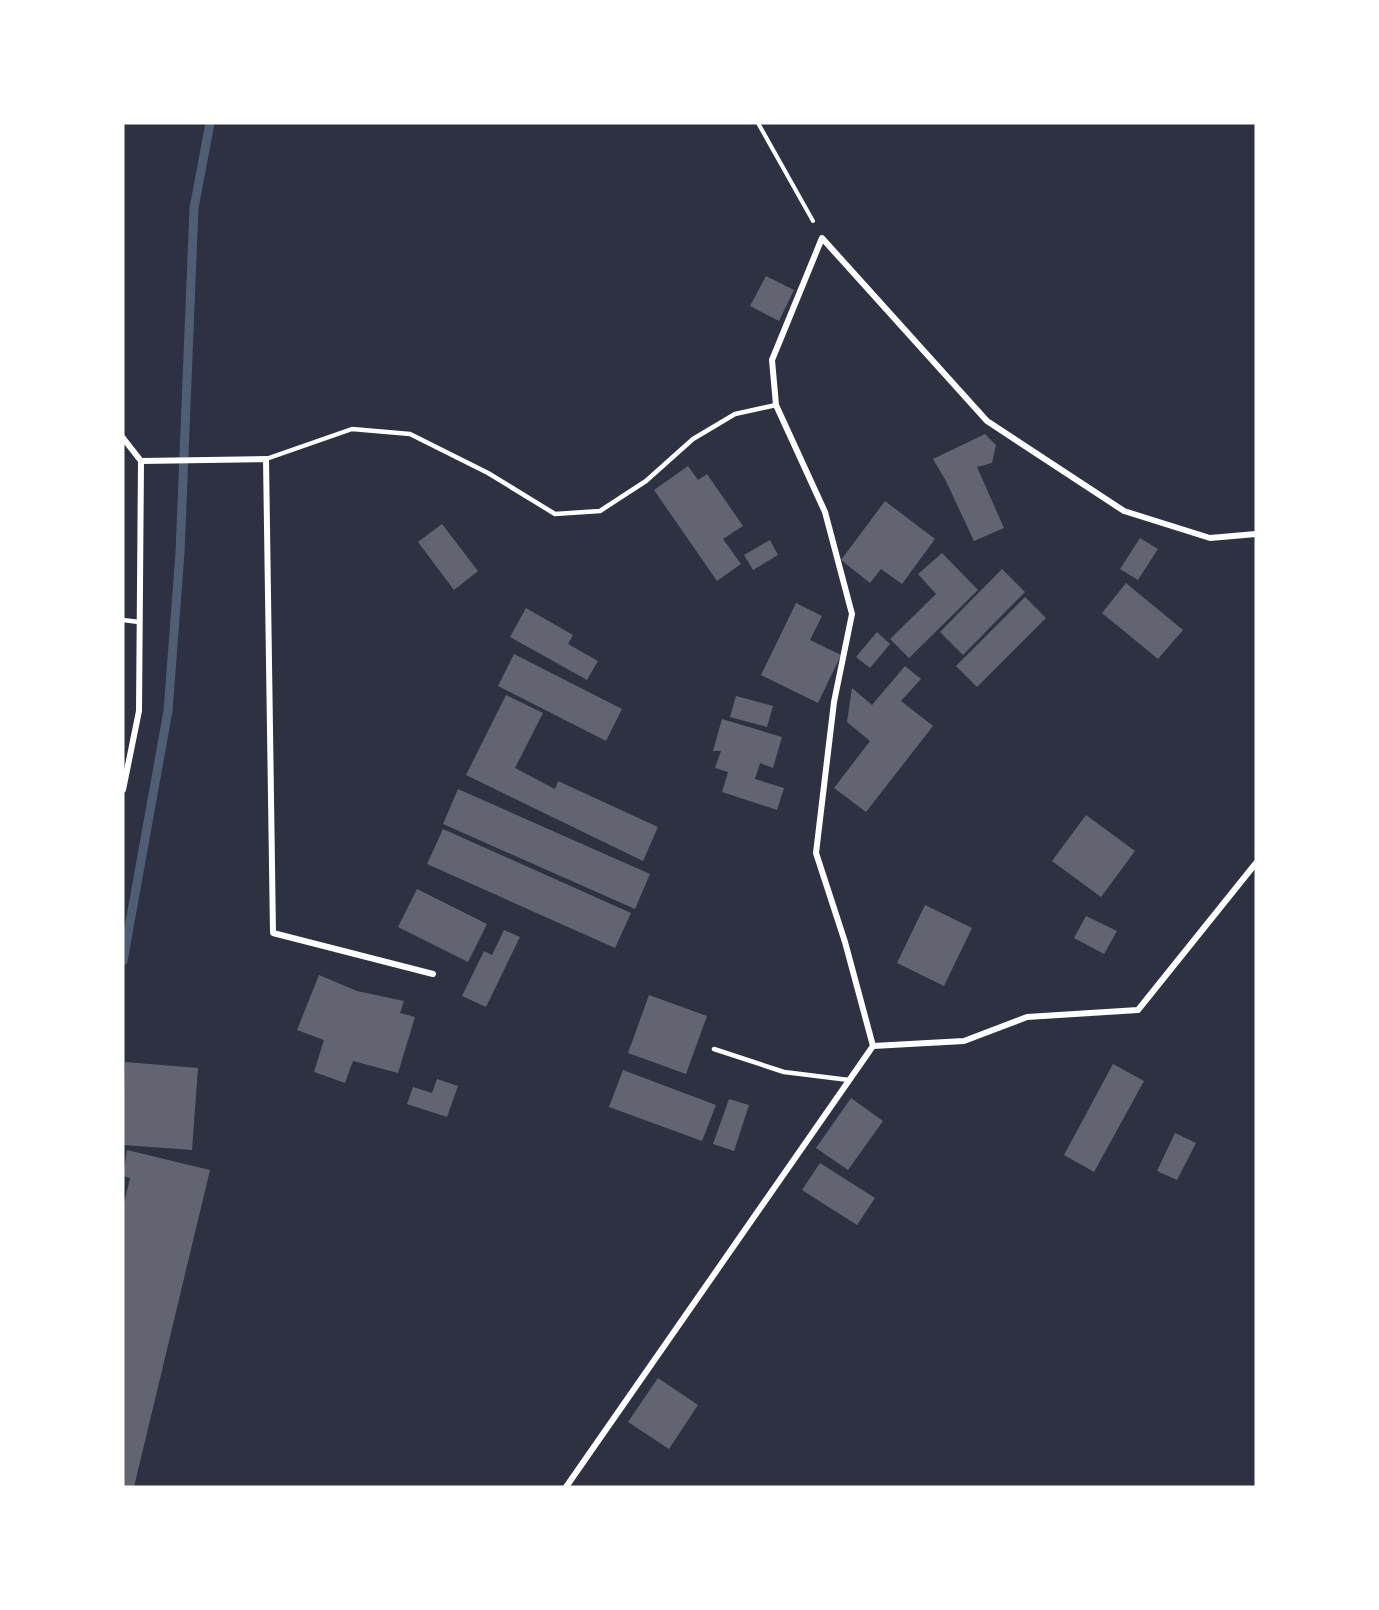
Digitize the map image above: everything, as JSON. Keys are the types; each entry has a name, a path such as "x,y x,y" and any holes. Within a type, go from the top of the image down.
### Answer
{"street":[{"path":"873,1046 845,942 816,853 834,702 852,614 825,512 776,405 772,360 822,238 987,421 1124,511 1210,538 1256,534"},
{"path":"123,438 141,461 139,711 126,759 123,790"},
{"path":"141,461 266,459 273,933 433,974"},
{"path":"873,1046 964,1041 1027,1017 1138,1010 1256,863"},
{"path":"566,1487 873,1046"}],"lane":[{"path":"266,459 352,429 410,434 488,473 555,514 600,511 646,481 693,440 735,414 776,405"},
{"path":"123,620 140,622"},
{"path":"714,1049 784,1072 849,1080"}],"path":[{"path":"758,123 822,238"}],"building":[{"path":"766,276 794,290 779,321 750,306"},
{"path":"985,434 996,445 992,463 977,467 1004,528 974,541 933,459"},
{"path":"688,466 698,480 707,474 743,526 723,539 741,564 717,581 654,490"},
{"path":"885,501 935,539 902,584 881,569 870,583 841,560"},
{"path":"442,524 478,571 454,590 418,542"},
{"path":"1140,538 1158,549 1138,580 1120,569"},
{"path":"770,540 778,555 753,570 744,555"},
{"path":"942,553 978,590 909,658 890,639 936,594 918,574"},
{"path":"1002,569 1025,592 963,655 940,632"},
{"path":"1126,583 1183,630 1158,659 1102,613"},
{"path":"1025,597 1046,618 977,687 956,666"},
{"path":"796,603 822,616 810,640 841,655 818,703 761,675"},
{"path":"526,608 573,635 568,644 598,661 587,680 510,637"},
{"path":"877,632 890,644 870,668 856,657"},
{"path":"514,654 622,709 606,741 498,686"},
{"path":"905,666 921,679 901,701 933,726 866,812 834,788 870,741 847,722 852,688 872,705"},
{"path":"506,695 543,713 515,768 555,789 558,781 658,827 643,861 466,775"},
{"path":"736,696 773,706 767,727 730,717"},
{"path":"722,719 782,737 773,768 760,763 755,779 784,788 777,810 722,792 728,772 715,768 721,751 713,751"},
{"path":"458,789 650,874 635,909 443,824"},
{"path":"1086,815 1135,851 1101,897 1052,861"},
{"path":"443,829 631,913 615,948 427,864"},
{"path":"417,889 487,924 468,962 398,927"},
{"path":"925,905 972,928 944,986 897,963"},
{"path":"1086,916 1117,931 1104,954 1074,938"},
{"path":"504,930 520,937 486,1007 462,996 484,951 492,955"},
{"path":"319,975 357,991 404,1001 400,1013 415,1017 398,1073 353,1061 345,1083 314,1072 324,1040 297,1030"},
{"path":"649,995 707,1016 686,1074 628,1053"},
{"path":"125,1062 198,1068 192,1150 123,1145"},
{"path":"1113,1064 1144,1081 1094,1172 1064,1155"},
{"path":"623,1070 716,1105 702,1141 609,1107"},
{"path":"437,1079 458,1086 447,1117 407,1104 413,1087 432,1093"},
{"path":"851,1098 883,1121 848,1170 816,1148"},
{"path":"729,1099 749,1105 734,1151 713,1144"},
{"path":"1175,1133 1196,1143 1177,1180 1157,1171"},
{"path":"127,1150 210,1170 134,1487 123,1487 123,1208 130,1178 123,1176"},
{"path":"820,1163 875,1198 857,1225 802,1190"},
{"path":"658,1378 698,1405 669,1449 628,1422"}],"waterway":[{"path":"123,961 168,711 180,553 194,208 210,123"}]}
